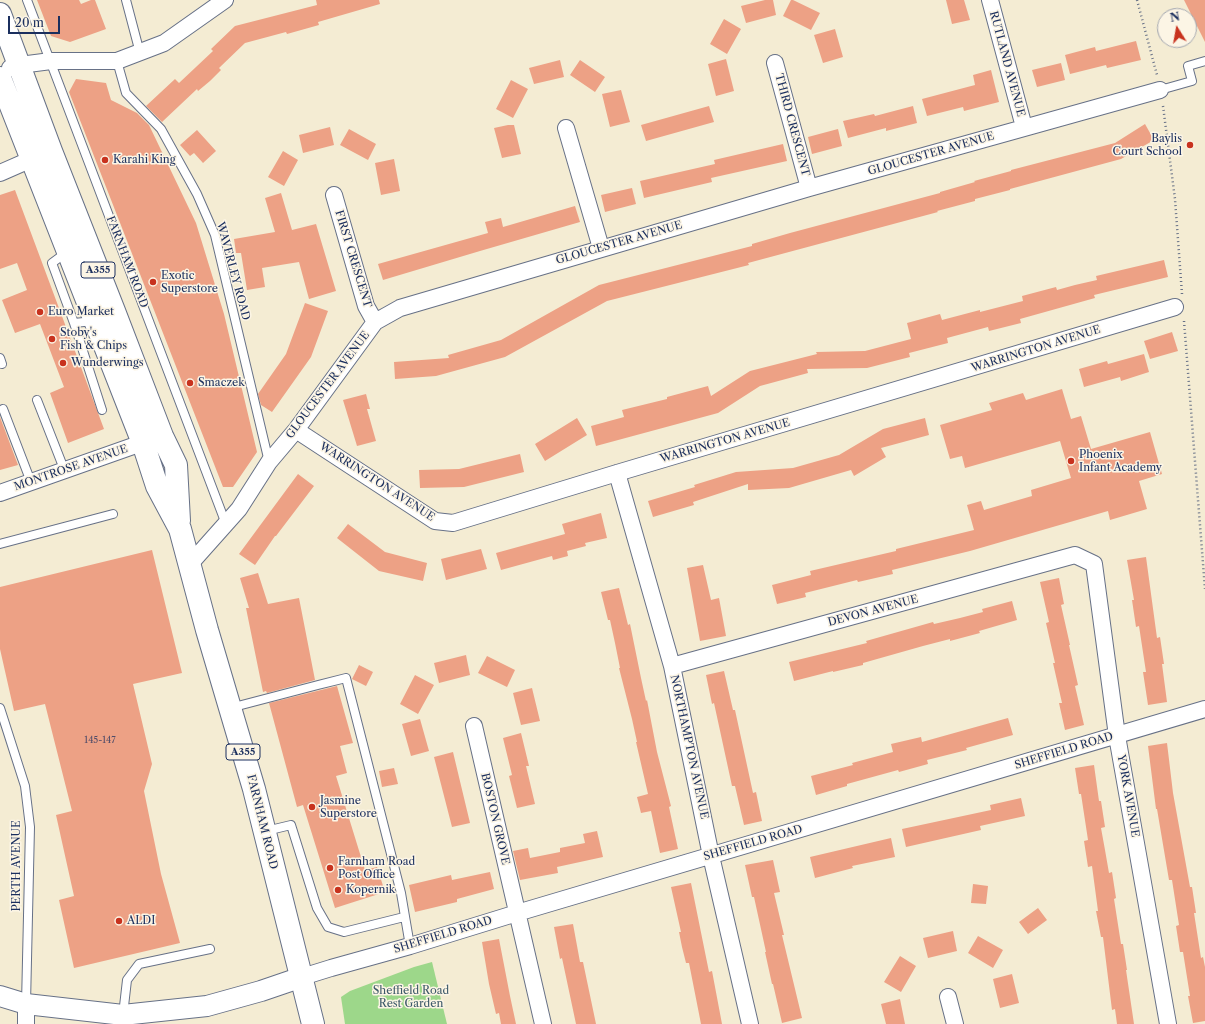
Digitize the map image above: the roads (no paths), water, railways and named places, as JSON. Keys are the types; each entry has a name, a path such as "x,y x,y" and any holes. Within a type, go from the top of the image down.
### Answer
{"main road":[{"name":"FARNHAM ROAD","path":"0,14 10,69 42,155 98,318"},
{"name":"FARNHAM ROAD","path":"0,78 42,155 67,252 152,439 157,486 180,528 207,630 264,831 313,1024"}],"street":[{"path":"10,69 51,61 117,62 164,43 225,0"},
{"name":"RUTLAND AVENUE","path":"990,0 1024,127"},
{"name":"THIRD CRESCENT","path":"775,63 809,188"},
{"name":"GLOUCESTER AVENUE","path":"190,564 239,509 269,462 296,430 375,322 400,308 809,188 1160,90"},
{"path":"566,128 601,248"},
{"path":"0,173 42,155"},
{"name":"FIRST CRESCENT","path":"334,195 366,306 375,322"},
{"name":"WARRINGTON AVENUE","path":"296,430 435,522 453,523 1175,307"},
{"name":"MONTROSE AVENUE","path":"0,493 152,439"},
{"name":"NORTHAMPTON AVENUE","path":"617,473 672,666 711,856 750,1024"},
{"name":"DEVON AVENUE","path":"672,666 1075,555"},
{"name":"YORK AVENUE","path":"1075,555 1094,564 1117,736 1168,1024"},
{"name":"SHEFFIELD ROAD","path":"302,977 1205,709"},
{"name":"BOSTON GROVE","path":"474,726 543,1024"},
{"path":"0,996 26,1004 123,1015 207,1006 261,991 302,977"},
{"path":"948,997 955,1024"},
{"path":"26,1004 26,1024"}],"lane":[{"name":"FARNHAM ROAD","path":"27,0 226,524"},
{"path":"126,0 140,53"},
{"path":"1160,90 1192,81 1188,66 1205,61"},
{"name":"WAVERLEY ROAD","path":"117,62 126,93 161,129 197,194 215,236 269,462"},
{"name":"FARNHAM ROAD","path":"98,318 102,410"},
{"path":"37,400 64,469"},
{"path":"3,409 31,482"},
{"path":"0,544 113,514"},
{"path":"230,708 318,684 346,678 401,893 410,946"},
{"name":"PERTH AVENUE","path":"0,708 25,786 30,828 26,1004"},
{"path":"264,831 291,825 317,908 328,927 344,932 404,917"},
{"path":"123,1015 127,980 139,964 210,949"}],"place":[{"name":"Baylis Court School","path":"1190,145"},
{"name":"Karahi King","path":"105,160"},
{"name":"Exotic Superstore","path":"153,282"},
{"name":"Euro Market","path":"40,312"},
{"name":"Stoby's Fish & Chips","path":"52,339"},
{"name":"Wunderwings","path":"63,363"},
{"name":"Smaczek","path":"190,383"},
{"name":"Phoenix Infant Academy","path":"1071,461"},
{"name":"Jasmine Superstore","path":"312,807"},
{"name":"Farnham Road Post Office","path":"330,868"},
{"name":"Kopernik","path":"338,890"},
{"name":"ALDI","path":"119,921"}],"park label":[{"name":"Sheffield Road Rest Garden","path":"411,997"}]}
